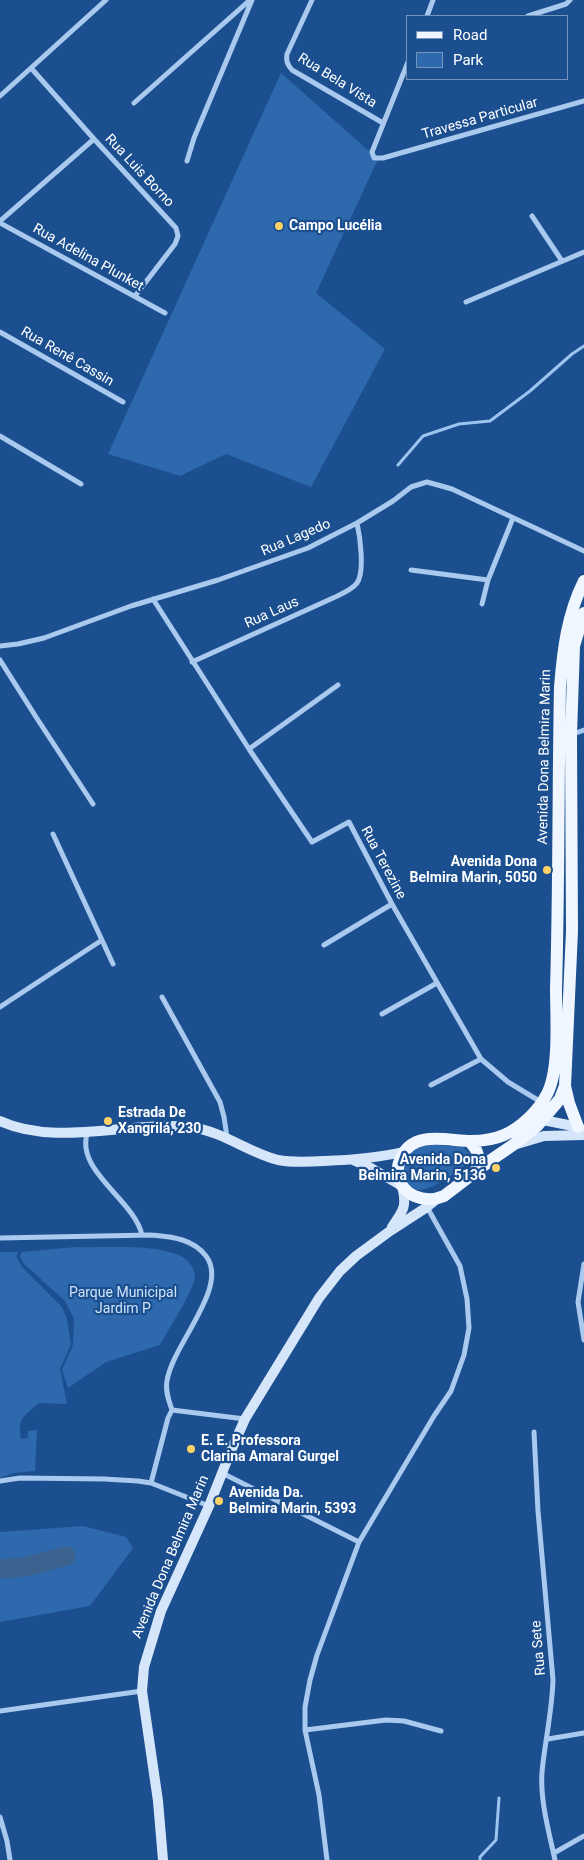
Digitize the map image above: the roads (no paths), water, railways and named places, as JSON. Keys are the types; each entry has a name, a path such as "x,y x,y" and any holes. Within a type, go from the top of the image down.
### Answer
{"main road":[{"name":"Avenida Dona Belmira Marin","path":"390,1231 404,1208 405,1197 398,1170 403,1152 411,1145 421,1140 469,1141 490,1139 504,1135 560,1099 565,1086 572,931 571,734 574,646 569,618 584,582"},
{"name":"Avenida Dona Belmira Marin","path":"163,1860 158,1801 142,1691 144,1667 161,1611 209,1506 245,1419 325,1291 340,1271 356,1256 390,1231 514,1146 539,1111 548,1094 553,1077 555,1056 560,687 584,613"},
{"path":"565,1086 569,1103 582,1131"},
{"path":"539,1111 582,1131"},
{"path":"0,1121 35,1131 54,1133 161,1125 190,1127 227,1137 278,1160 299,1162 352,1160 403,1152"},
{"path":"514,1146 544,1136 582,1131"},
{"path":"469,1141 479,1156 475,1173"},
{"path":"352,1160 371,1168 402,1186 410,1195 425,1199 438,1198"}],"street":[{"path":"0,96 106,0"},
{"path":"134,102 251,0"},
{"path":"187,161 194,138 251,0"},
{"name":"Rua Bela Vista","path":"312,0 287,54 286,61 288,65 292,70 328,92 383,123"},
{"path":"427,15 434,0"},
{"path":"531,15 566,4 570,0"},
{"path":"383,123 406,67"},
{"name":"Rua Luis Borno","path":"31,68 94,140 176,228 178,236 174,244 135,296"},
{"name":"Travessa Particular","path":"383,123 372,156 378,159 584,101"},
{"path":"0,222 94,140"},
{"path":"532,216 562,261"},
{"name":"Rua Adelina Plunket","path":"0,222 164,313"},
{"path":"466,302 584,252"},
{"name":"Rua Renê Cassin","path":"0,332 123,402"},
{"path":"0,436 82,484"},
{"name":"Rua Lagedo","path":"0,646 44,638 110,613 308,548 357,523 393,501 411,487 427,482 452,489 584,551"},
{"path":"482,604 488,580 513,518"},
{"name":"Rua Laus","path":"192,662 347,591 359,580 360,549 357,523"},
{"path":"410,570 488,580"},
{"name":"Rua Terezine","path":"153,599 192,662 312,842 349,822 392,904 481,1059 539,1111"},
{"path":"0,660 36,718 94,804"},
{"path":"249,749 338,685"},
{"path":"559,739 584,730"},
{"path":"53,834 113,964"},
{"path":"324,945 392,904"},
{"path":"0,1007 102,940"},
{"path":"382,1014 437,983"},
{"path":"162,997 220,1102 227,1137"},
{"path":"431,1085 481,1059"},
{"path":"88,1131 85,1146 89,1161 131,1213 139,1225 142,1235"},
{"path":"327,1860 319,1795 305,1730 305,1707 310,1680 317,1655 359,1542 434,1416 451,1391 464,1355 469,1328 468,1299 460,1266 427,1207"},
{"path":"0,1238 142,1235 175,1237 187,1241 202,1251 210,1261 212,1281 209,1292 179,1347 169,1372 166,1389 172,1410 168,1418 151,1484"},
{"path":"584,1264 579,1284 578,1302 584,1340"},
{"path":"172,1410 245,1419"},
{"name":"Rua Sete","path":"534,1432 538,1511 553,1680 553,1705 542,1773 542,1791 555,1860"},
{"path":"222,1473 359,1542"},
{"path":"0,1481 20,1478 104,1479 151,1484 209,1506"},
{"path":"0,1711 142,1691"},
{"path":"305,1730 386,1720 404,1721 441,1731"},
{"path":"548,1739 584,1733"},
{"path":"0,1817 10,1860"},
{"path":"554,1853 584,1836"}],"waterway":[{"path":"398,465 423,436 459,424 490,421 584,346"},
{"path":"0,1569 25,1567 66,1556"},
{"path":"480,1860 480,1857 496,1840 499,1798"}],"place":[{"name":"Campo Lucélia","path":"279,226"},
{"name":"Avenida Dona Belmira Marin, 5050","path":"547,870"},
{"name":"Estrada De Xangrilá, 230","path":"108,1121"},
{"name":"Avenida Dona Belmira Marin, 5136","path":"496,1168"},
{"name":"E. E. Professora Clarina Amaral Gurgel","path":"191,1449"},
{"name":"Avenida Da. Belmira Marin, 5393","path":"219,1501"}],"park label":[{"name":"Parque Municipal Jardim P","path":"123,1302"}]}
